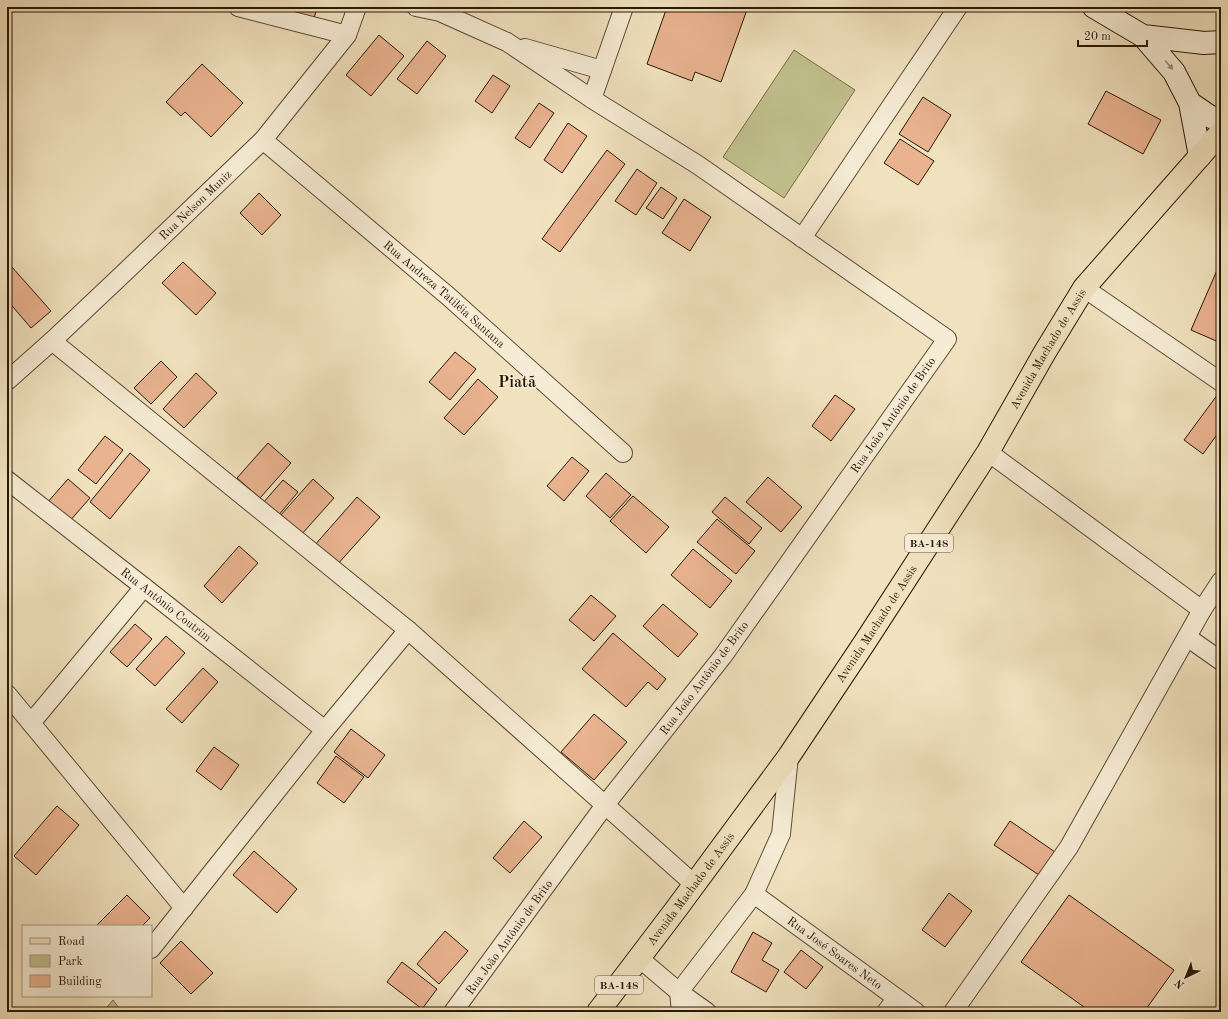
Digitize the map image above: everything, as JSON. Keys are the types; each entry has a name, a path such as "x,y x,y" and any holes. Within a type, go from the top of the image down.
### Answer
{"main road":[{"name":"Avenida Machado de Assis","path":"639,958 678,908 694,884 789,756 866,642 988,452 1045,352 1084,288 1221,132"},
{"name":"BA-148","path":"598,1012 639,958"}],"street":[{"path":"238,7 347,35"},
{"name":"Rua Nelson Muniz","path":"7,381 52,341 263,140 347,35 357,7"},
{"path":"416,7 440,12 507,42 602,70"},
{"path":"592,99 624,7"},
{"path":"507,42 592,99 698,165 802,238 958,7"},
{"path":"1094,7 1143,36 1174,72 1190,103 1200,156"},
{"path":"1143,36 1215,44"},
{"path":"1190,103 1209,116 1221,121"},
{"name":"Rua Andreza Tatiléia Santana","path":"263,140 448,296 622,453"},
{"name":"Rua João Antônio de Brito","path":"453,1012 605,806 723,656 947,339 802,238"},
{"path":"1084,288 1221,382"},
{"path":"52,341 408,630 694,884"},
{"path":"988,452 1202,610"},
{"name":"Rua Antônio Coutrim","path":"7,480 144,586 325,730"},
{"path":"952,1012 1069,847 1202,610 1221,581"},
{"path":"31,723 144,586"},
{"path":"152,948 325,730 408,630"},
{"path":"1187,637 1221,661"},
{"path":"7,694 184,908"},
{"path":"681,1012 679,992 754,894 781,834 789,756"},
{"name":"Rua José Soares Neto","path":"754,894 891,1005 916,1012"},
{"path":"639,958 679,992 707,1012"}],"green space":[{"path":"794,50 855,90 784,198 723,157"},
{"path":"113,1000 122,1012 103,1012"}],"building":[{"path":"291,7 317,7 314,19 290,12"},
{"path":"667,7 748,7 721,82 695,72 692,81 647,64"},
{"path":"379,35 404,56 371,96 346,75"},
{"path":"427,41 446,56 417,94 397,79"},
{"path":"202,64 243,103 211,137 185,112 181,116 166,102"},
{"path":"493,75 510,86 492,113 475,101"},
{"path":"1106,91 1161,120 1143,154 1088,124"},
{"path":"923,97 951,115 928,152 899,134"},
{"path":"539,103 554,113 530,148 515,138"},
{"path":"568,123 587,136 562,173 544,160"},
{"path":"900,139 934,161 918,185 884,163"},
{"path":"607,150 625,164 560,252 542,239"},
{"path":"637,169 657,183 636,215 615,201"},
{"path":"661,187 677,198 663,219 646,208"},
{"path":"259,193 281,215 262,235 240,213"},
{"path":"684,199 711,217 690,251 662,233"},
{"path":"183,262 216,293 196,315 162,283"},
{"path":"11,266 51,311 31,328 7,300 7,269"},
{"path":"1218,268 1221,270 1221,343 1191,330"},
{"path":"455,352 476,369 450,400 429,382"},
{"path":"161,361 177,377 151,404 134,388"},
{"path":"196,373 217,393 184,428 163,409"},
{"path":"478,379 498,397 464,435 444,418"},
{"path":"1218,394 1221,396 1221,429 1203,454 1184,440"},
{"path":"835,395 855,409 831,441 812,426"},
{"path":"105,436 123,450 96,484 78,470"},
{"path":"268,443 291,463 260,498 237,478"},
{"path":"130,453 150,470 110,519 90,502"},
{"path":"572,457 589,471 564,501 547,486"},
{"path":"606,473 631,495 610,518 586,496"},
{"path":"768,477 802,507 781,532 746,502"},
{"path":"68,479 90,498 68,523 46,504"},
{"path":"313,479 334,498 301,535 280,516"},
{"path":"283,480 298,492 278,516 263,503"},
{"path":"633,496 669,527 646,553 610,521"},
{"path":"357,497 380,517 336,566 314,546"},
{"path":"725,497 762,528 749,544 712,512"},
{"path":"717,519 755,551 736,574 697,542"},
{"path":"239,546 258,563 222,603 204,586"},
{"path":"693,549 732,581 710,608 671,575"},
{"path":"591,595 616,616 594,641 569,620"},
{"path":"663,604 698,634 678,657 643,626"},
{"path":"135,624 152,639 127,667 110,652"},
{"path":"613,633 666,679 657,690 648,682 626,707 582,669"},
{"path":"166,636 185,653 155,686 136,669"},
{"path":"203,668 218,682 182,723 166,709"},
{"path":"594,714 627,742 594,780 561,752"},
{"path":"351,729 385,755 368,778 334,752"},
{"path":"214,747 239,765 221,790 196,771"},
{"path":"336,756 364,777 344,803 317,783"},
{"path":"57,806 79,825 36,875 14,856"},
{"path":"524,821 542,837 510,873 493,858"},
{"path":"1010,821 1055,852 1039,875 994,845"},
{"path":"254,851 297,889 277,913 233,875"},
{"path":"949,893 972,911 945,947 922,930"},
{"path":"127,895 150,918 143,925 97,925"},
{"path":"1069,895 1174,970 1144,1012 1091,1012 1021,962"},
{"path":"445,931 468,951 439,984 417,964"},
{"path":"753,932 772,943 762,960 779,970 766,992 731,972"},
{"path":"181,941 213,973 191,994 160,963"},
{"path":"801,950 823,967 806,989 784,972"},
{"path":"402,962 437,989 422,1009 387,982"}],"district":[{"name":"Piatã","path":"517,381"}]}
